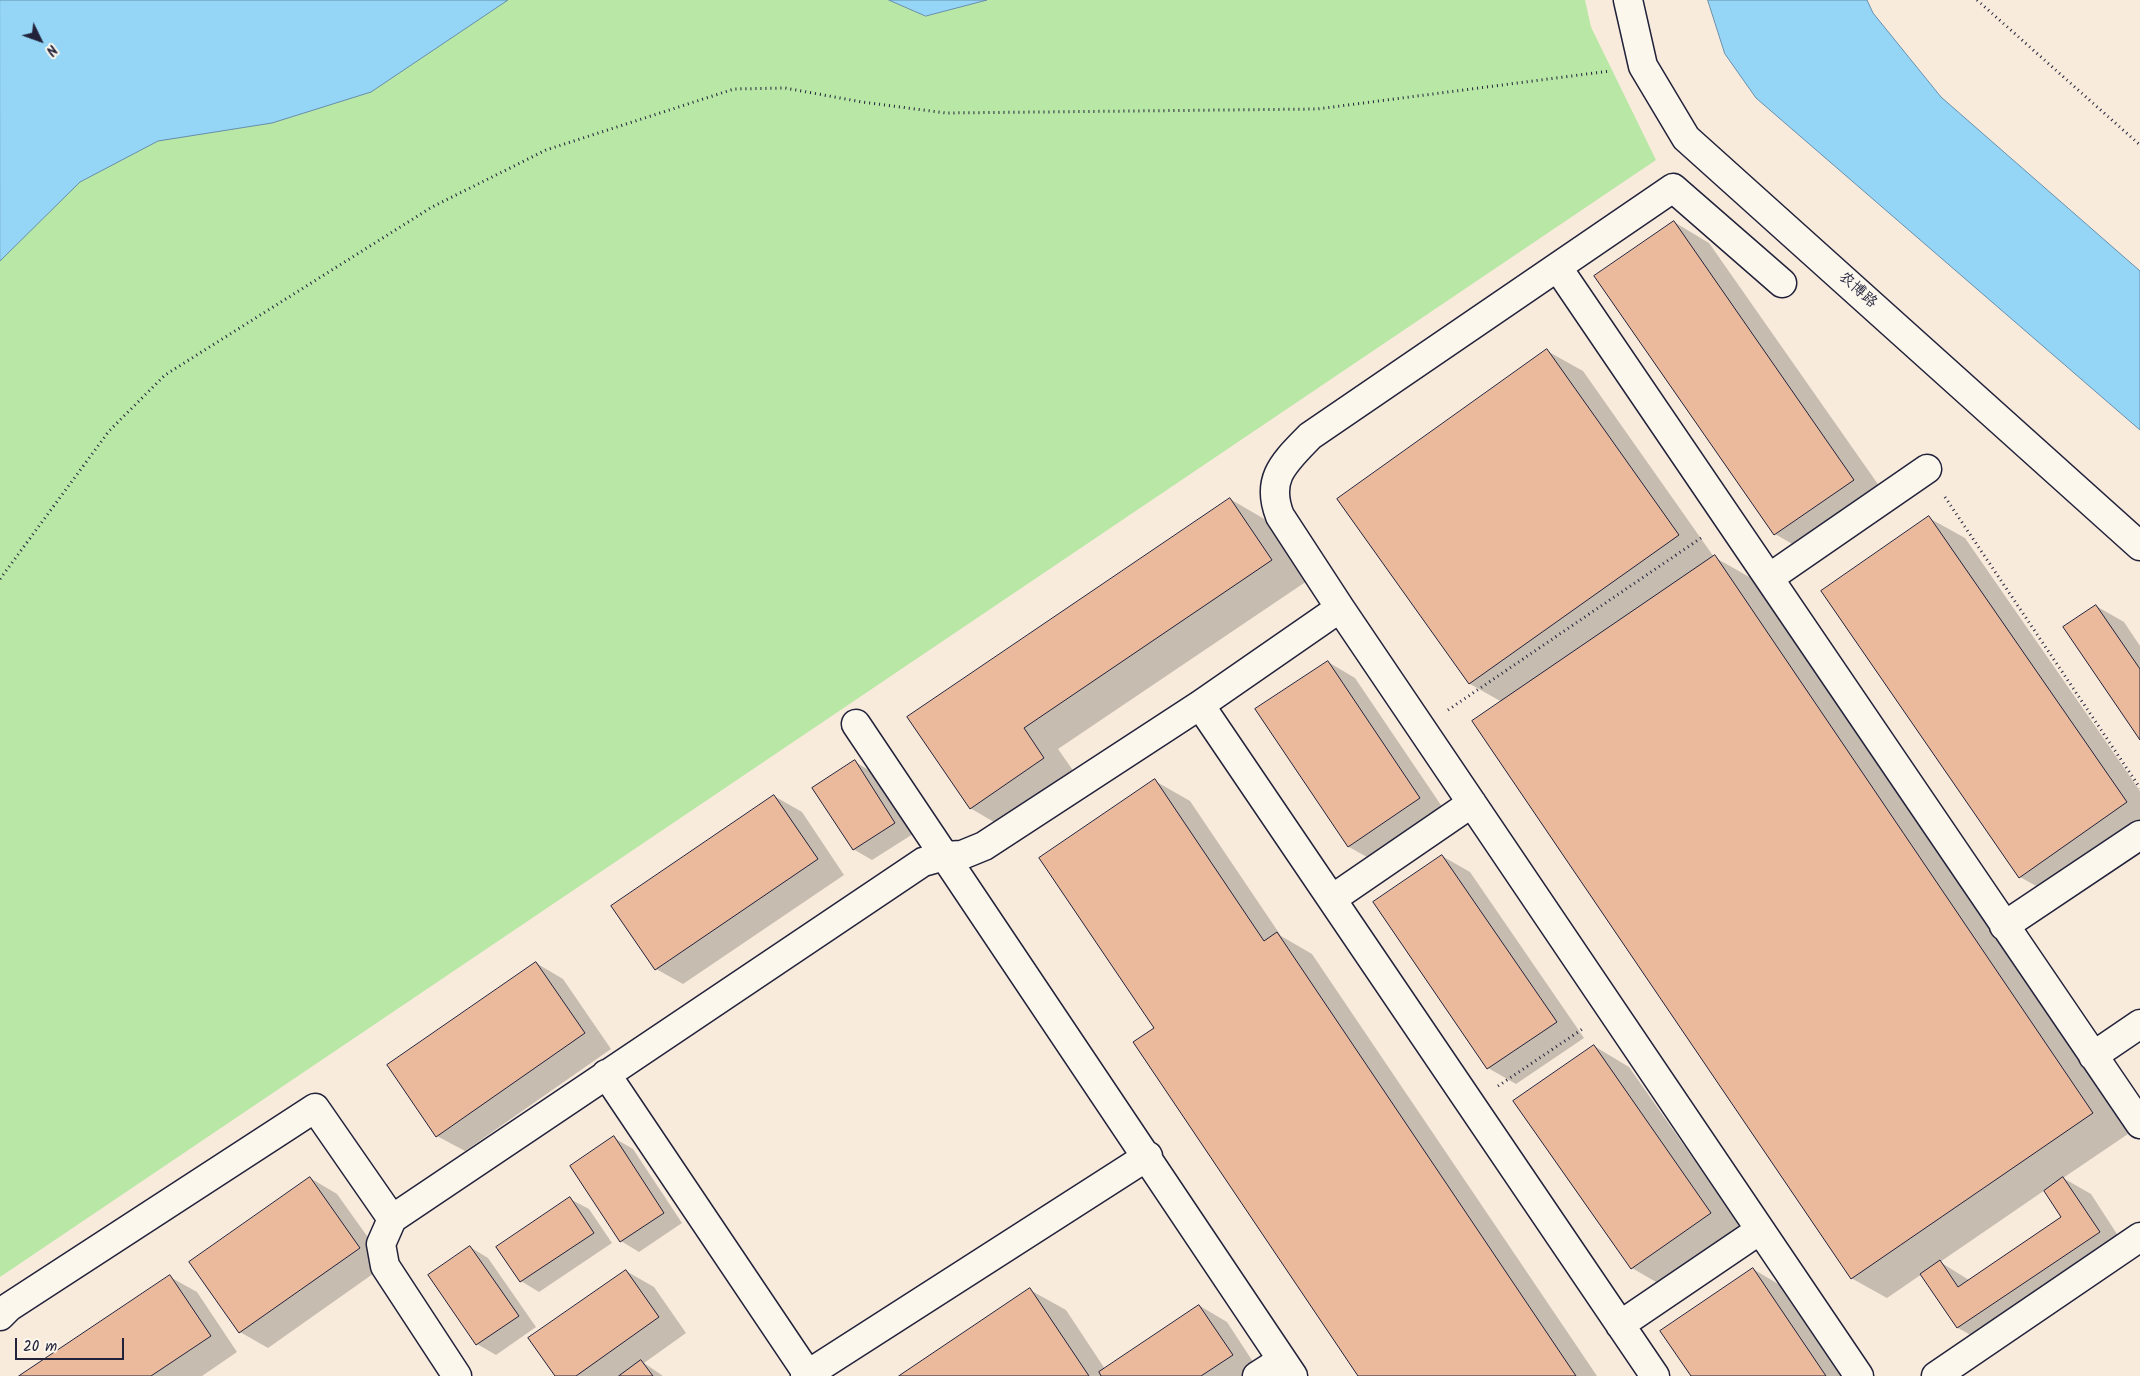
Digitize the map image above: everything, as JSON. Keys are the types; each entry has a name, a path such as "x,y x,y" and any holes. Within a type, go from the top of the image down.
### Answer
{"street":[{"name":"农博路","path":"1628,0 1643,66 1686,138 2140,546"},
{"path":"1782,283 1673,188 1310,436 1284,464 1275,484 1274,499 1277,508 1340,608 1859,1376"},
{"path":"1558,268 2140,1124"},
{"path":"1769,578 1926,469"},
{"path":"457,1376 385,1266 381,1244 392,1219 923,862 944,856 962,855 984,846 1200,705 1340,608"},
{"path":"1200,705 1655,1376"},
{"path":"856,724 1148,1156 1288,1368 1257,1376"},
{"path":"1332,899 1472,803"},
{"path":"2004,926 2140,835"},
{"path":"2093,1056 2140,1024"},
{"path":"606,1074 807,1375 1148,1156"},
{"path":"0,1316 9,1307 315,1108 392,1219"},
{"path":"1620,1325 1760,1230"},
{"path":"1936,1376 2140,1237"}],"path":[{"path":"1977,0 2140,145"},
{"path":"0,579 109,431 165,375 432,207 546,150 734,89 785,88 862,102 946,113 1317,109 1643,66"},
{"path":"1926,469 2140,788"},
{"path":"1422,728 1729,520"},
{"path":"1471,1104 1612,1010"}],"green space":[{"path":"0,0 889,0 926,16 987,0 1585,0 1591,27 1656,160 0,1277"}],"water":[{"path":"0,0 508,0 371,92 272,123 158,141 80,182 0,261"},
{"path":"889,0 987,0 926,16"},
{"path":"1708,0 1867,0 1873,13 1941,97 2140,271 2140,430 1756,98 1725,54"}],"building":[{"path":"1674,221 1854,480 1774,535 1594,276"},
{"path":"1547,349 1679,535 1469,684 1337,499"},
{"path":"1230,498 1272,560 1024,728 1044,758 970,809 907,717"},
{"path":"1929,516 2127,802 2019,878 1821,591"},
{"path":"1715,555 2093,1113 1851,1279 1472,721"},
{"path":"2096,605 2140,669 2140,740 2063,627"},
{"path":"1328,661 1420,798 1348,847 1255,709"},
{"path":"855,760 895,823 853,850 812,788"},
{"path":"1155,779 1264,941 1277,932 1576,1376 1358,1376 1133,1042 1154,1028 1039,858"},
{"path":"774,795 818,859 655,970 611,906"},
{"path":"1442,855 1557,1022 1487,1069 1373,902"},
{"path":"536,962 585,1033 436,1137 387,1065"},
{"path":"1594,1045 1711,1213 1631,1269 1513,1101"},
{"path":"614,1136 664,1213 620,1242 570,1166"},
{"path":"310,1177 360,1248 239,1333 189,1262"},
{"path":"2063,1177 2100,1232 1957,1328 1920,1274 1940,1260 1958,1287 2061,1217 2044,1191"},
{"path":"570,1197 594,1233 520,1282 496,1247"},
{"path":"470,1246 519,1316 476,1345 428,1275"},
{"path":"1753,1268 1826,1376 1691,1376 1660,1331"},
{"path":"626,1270 659,1317 576,1376 555,1376 528,1338"},
{"path":"170,1275 211,1336 151,1376 19,1376"},
{"path":"1030,1288 1089,1376 899,1376"},
{"path":"1199,1305 1233,1355 1201,1376 1101,1376 1099,1372"},
{"path":"641,1360 653,1376 619,1376"}]}
